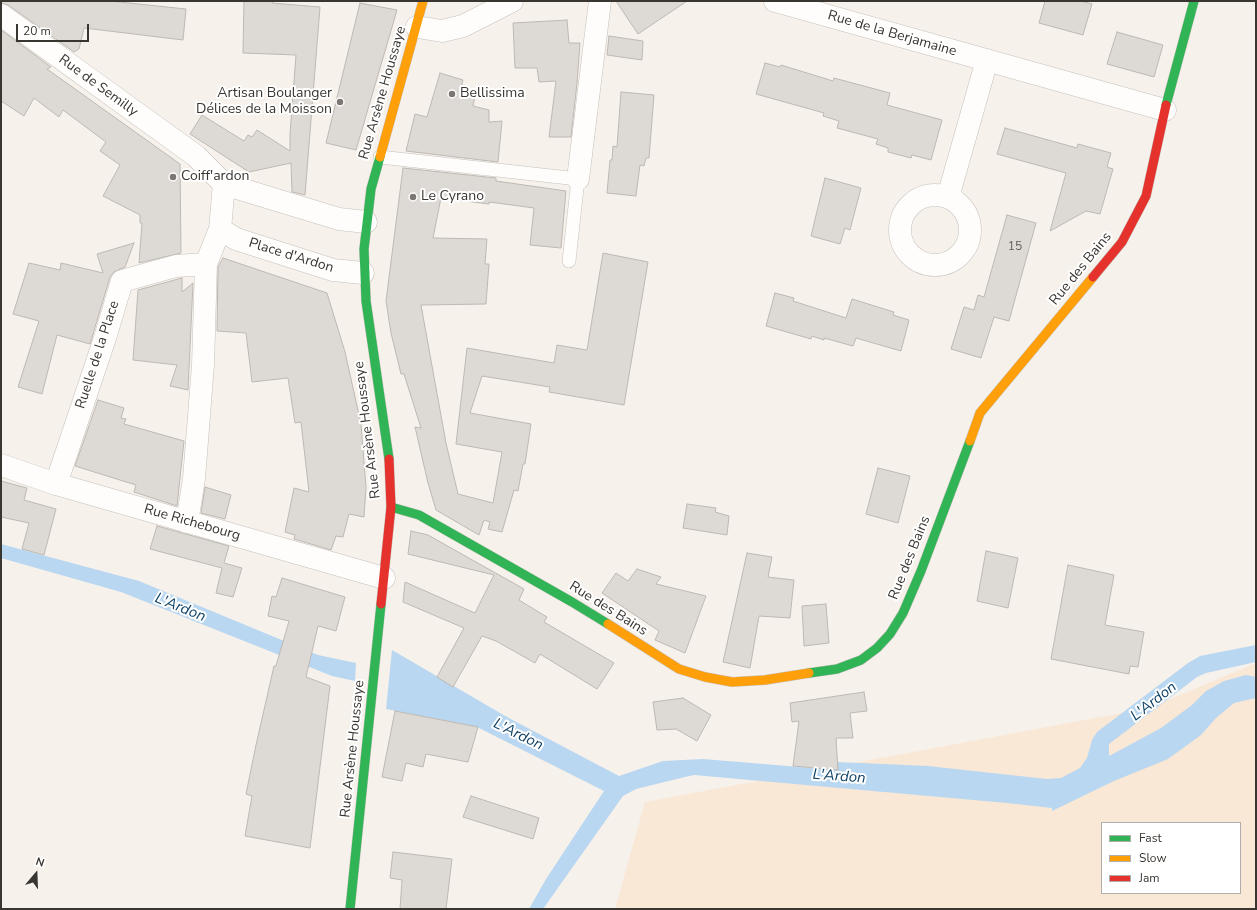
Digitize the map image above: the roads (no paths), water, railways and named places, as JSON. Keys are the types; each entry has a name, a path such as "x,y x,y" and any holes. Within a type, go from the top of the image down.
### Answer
{"street":[{"name":"Rue Arsène Houssaye","path":"350,909 391,507 390,470 363,273 366,222 371,189 423,1"},
{"path":"417,27 442,31 462,26 512,1"},
{"path":"578,179 600,1"},
{"name":"Rue de la Berjamaine","path":"775,1 1165,110"},
{"name":"Rue des Bains","path":"391,507 419,515 572,602 679,669 698,675 732,682 765,680 836,669 861,660 877,648 890,634 903,613 921,571 980,413 1122,242 1146,196 1165,110 1194,1"},
{"name":"Rue de Semilly","path":"1,15 196,156 224,184"},
{"path":"948,197 987,60"},
{"path":"187,522 194,479 203,366 206,264 220,230 224,184 339,219 366,222"},
{"name":"Place d'Ardon","path":"220,230 236,239 333,270 363,273"},
{"name":"Ruelle de la Place","path":"56,484 105,338 122,281 176,266 206,264"},
{"name":"Rue Richebourg","path":"1,465 56,484 384,578"}],"lane":[{"path":"380,157 578,179 569,261"}],"water":[{"name":"L'Ardon","path":"1,544 139,581 318,655 356,663 355,681 332,676 121,592 1,558"},
{"name":"L'Ardon","path":"1256,645 1256,662 1206,673 1197,677 1109,744 1109,756 1161,728 1192,705 1206,691 1224,681 1246,675 1256,677 1256,698 1234,703 1216,718 1201,735 1168,759 1114,781 1052,811 1052,808 1007,803 694,775 636,789 623,796 543,909 529,909 546,879 604,791 477,727 386,709 392,650 507,717 619,776 663,761 703,759 836,770 837,762 928,766 1047,779 1061,778 1080,768 1087,758 1092,740 1097,732 1188,663 1200,656"}],"place":[{"name":"Bellissima","path":"452,94"},
{"name":"Artisan Boulanger Délices de la Moisson","path":"340,102"},
{"name":"Coiff'ardon","path":"173,177"},
{"name":"Le Cyrano","path":"413,197"}]}
